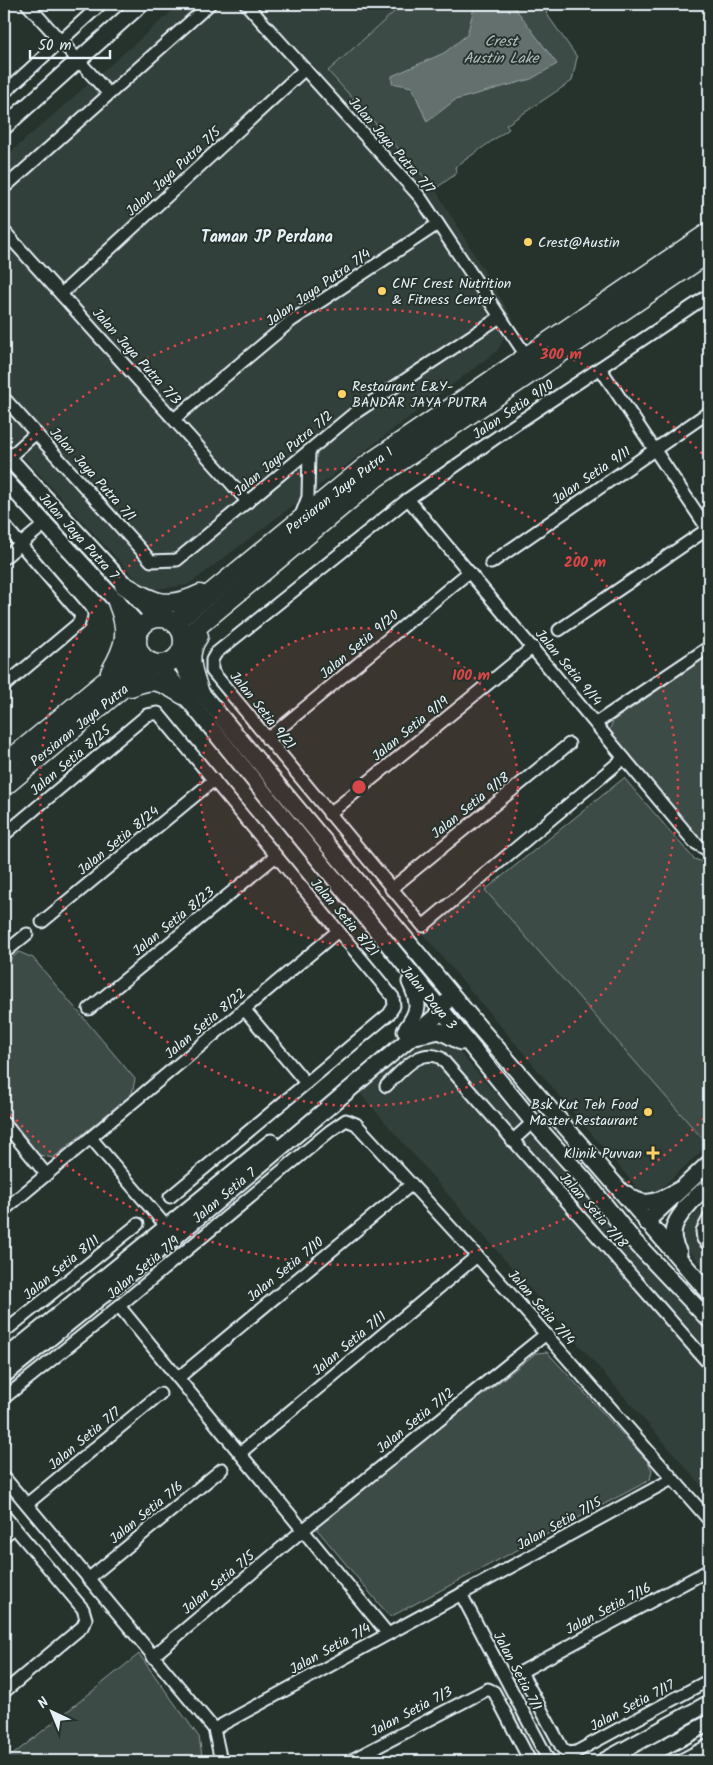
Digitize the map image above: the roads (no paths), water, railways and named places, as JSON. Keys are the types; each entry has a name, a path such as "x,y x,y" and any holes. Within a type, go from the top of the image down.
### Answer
{"main road":[{"name":"Persiaran Jaya Putra 1","path":"174,623 368,464 709,232"},
{"name":"Persiaran Jaya Putra 1","path":"156,664 170,662 180,647 218,609 376,478 709,253"},
{"path":"124,585 150,600 166,604 183,602 220,585"},
{"path":"105,681 121,653 125,637 124,623 117,602"},
{"path":"119,692 152,680 192,693 192,650 196,639 218,609"},
{"path":"156,664 145,660 140,653 137,637 148,623 165,618 174,623 180,630 180,647"},
{"name":"Persiaran Jaya Putra","path":"4,764 140,653"},
{"name":"Persiaran Jaya Putra","path":"4,786 156,664"}],"street":[{"path":"27,4 109,94"},
{"path":"4,92 101,4"},
{"path":"4,127 141,4"},
{"path":"4,188 210,4"},
{"name":"Jalan Jaya Putra 7/7","path":"246,4 420,197 527,357"},
{"name":"Jalan Jaya Putra 7/5","path":"61,294 305,69"},
{"name":"Jalan Jaya Putra 7/4","path":"174,419 291,321 438,224"},
{"name":"Jalan Jaya Putra 7/3","path":"4,231 248,502"},
{"name":"Jalan Setia 9/10","path":"408,499 709,295"},
{"name":"Jalan Jaya Putra 7/2","path":"163,562 177,560 352,415 500,317"},
{"path":"559,630 709,529 600,368"},
{"name":"Jalan Jaya Putra 7/1","path":"4,398 152,561 163,562"},
{"name":"Jalan Setia 9/11","path":"491,563 709,412"},
{"path":"5,456 33,430"},
{"path":"300,520 308,497 309,451"},
{"name":"Jalan Jaya Putra 7","path":"5,456 124,585 148,623"},
{"name":"Jalan Jaya Putra 7","path":"4,479 117,602 148,623"},
{"name":"Jalan Setia 9/14","path":"408,499 694,842 709,851"},
{"name":"Jalan Setia 9/21","path":"408,499 216,653 212,660 212,671 391,889 423,926 624,758"},
{"path":"4,524 81,615 79,623 4,686"},
{"path":"4,558 44,524"},
{"name":"Jalan Setia 9/20","path":"267,739 469,572"},
{"name":"Jalan Daya 3","path":"180,647 192,693 399,961 441,1006 476,1053 533,1122 585,1180 634,1241 709,1320"},
{"name":"Jalan Setia 9/19","path":"329,814 533,647"},
{"path":"596,723 709,647"},
{"name":"Jalan Daya 3","path":"156,664 192,693 426,962 649,1229 709,1293"},
{"name":"Jalan Setia 8/21","path":"158,713 393,997 394,1006 389,1014 170,1197"},
{"name":"Jalan Setia 8/25","path":"4,835 147,715 158,713"},
{"name":"Jalan Setia 9/18","path":"391,889 569,744"},
{"name":"Jalan Setia 8/24","path":"42,922 214,780"},
{"name":"Jalan Setia 8/23","path":"88,1009 276,856"},
{"name":"Jalan Setia 8/22","path":"4,1210 338,931"},
{"path":"4,954 27,934"},
{"path":"399,961 417,997 418,1004 416,1015 408,1034 440,1031 449,1034 476,1053"},
{"path":"426,962 430,974 444,995 441,1006 454,1005 468,1021 478,1026"},
{"name":"Jalan Setia 7","path":"4,1375 171,1232 441,1006"},
{"path":"244,1010 306,1083"},
{"name":"Jalan Setia 7/18","path":"386,1086 418,1058 428,1054 435,1055 445,1062 512,1141 709,1364"},
{"name":"Jalan Setia 7/14","path":"346,1120 356,1124 412,1184 709,1520"},
{"name":"Jalan Setia 7/9","path":"4,1398 119,1306 330,1131 346,1120"},
{"path":"512,1141 533,1122"},
{"path":"4,1123 46,1174"},
{"path":"91,1138 171,1232"},
{"path":"692,1301 682,1285 646,1241 649,1229 682,1188 709,1163"},
{"path":"604,1173 632,1198 641,1203 655,1203 682,1188"},
{"path":"585,1180 632,1225 649,1229 692,1200 709,1185"},
{"name":"Jalan Setia 7/10","path":"178,1378 412,1184"},
{"path":"688,1269 672,1243 673,1227 692,1200"},
{"path":"709,1218 702,1231 704,1240 709,1246"},
{"name":"Jalan Setia 8/11","path":"5,1328 138,1224"},
{"name":"Jalan Setia 7","path":"4,1359 171,1232"},
{"name":"Jalan Setia 7/11","path":"240,1453 477,1256"},
{"path":"119,1306 388,1634"},
{"name":"Jalan Setia 7/12","path":"303,1530 546,1334"},
{"name":"Jalan Setia 7/7","path":"27,1504 160,1394"},
{"name":"Jalan Setia 7/6","path":"88,1579 222,1469"},
{"path":"4,1477 152,1657 214,1729 221,1761"},
{"name":"Jalan Setia 7/15","path":"461,1594 672,1479"},
{"path":"4,1515 83,1609 86,1619 82,1627 4,1692"},
{"path":"4,1536 14,1528"},
{"name":"Jalan Setia 7/5","path":"152,1657 303,1530"},
{"name":"Jalan Setia 7/16","path":"568,1753 562,1748 521,1672 709,1570"},
{"name":"Jalan Setia 7/4","path":"214,1729 461,1594"},
{"name":"Jalan Setia 7/1","path":"461,1594 549,1761"},
{"name":"Jalan Setia 7/17","path":"568,1753 576,1752 709,1680"},
{"name":"Jalan Setia 7/3","path":"350,1761 488,1689 494,1692 530,1761"},
{"path":"604,1761 709,1703"},
{"path":"638,1761 709,1722"},
{"path":"679,1761 709,1745"}],"water":[{"name":"Crest Austin Lake","path":"475,4 512,4 557,64 531,79 455,100 427,122 412,87 392,83 392,76 444,53 467,35"}],"place":[{"name":"Crest@Austin","path":"528,242"},
{"name":"CNF Crest Nutrition & Fitness Center","path":"382,291"},
{"name":"Restaurant E&Y- BANDAR JAYA PUTRA","path":"342,394"},
{"name":"Bsk Kut Teh Food Master Restaurant","path":"648,1112"},
{"name":"Klinik Puvvan","path":"653,1153"}],"district":[{"name":"Taman JP Perdana","path":"267,236"}]}
